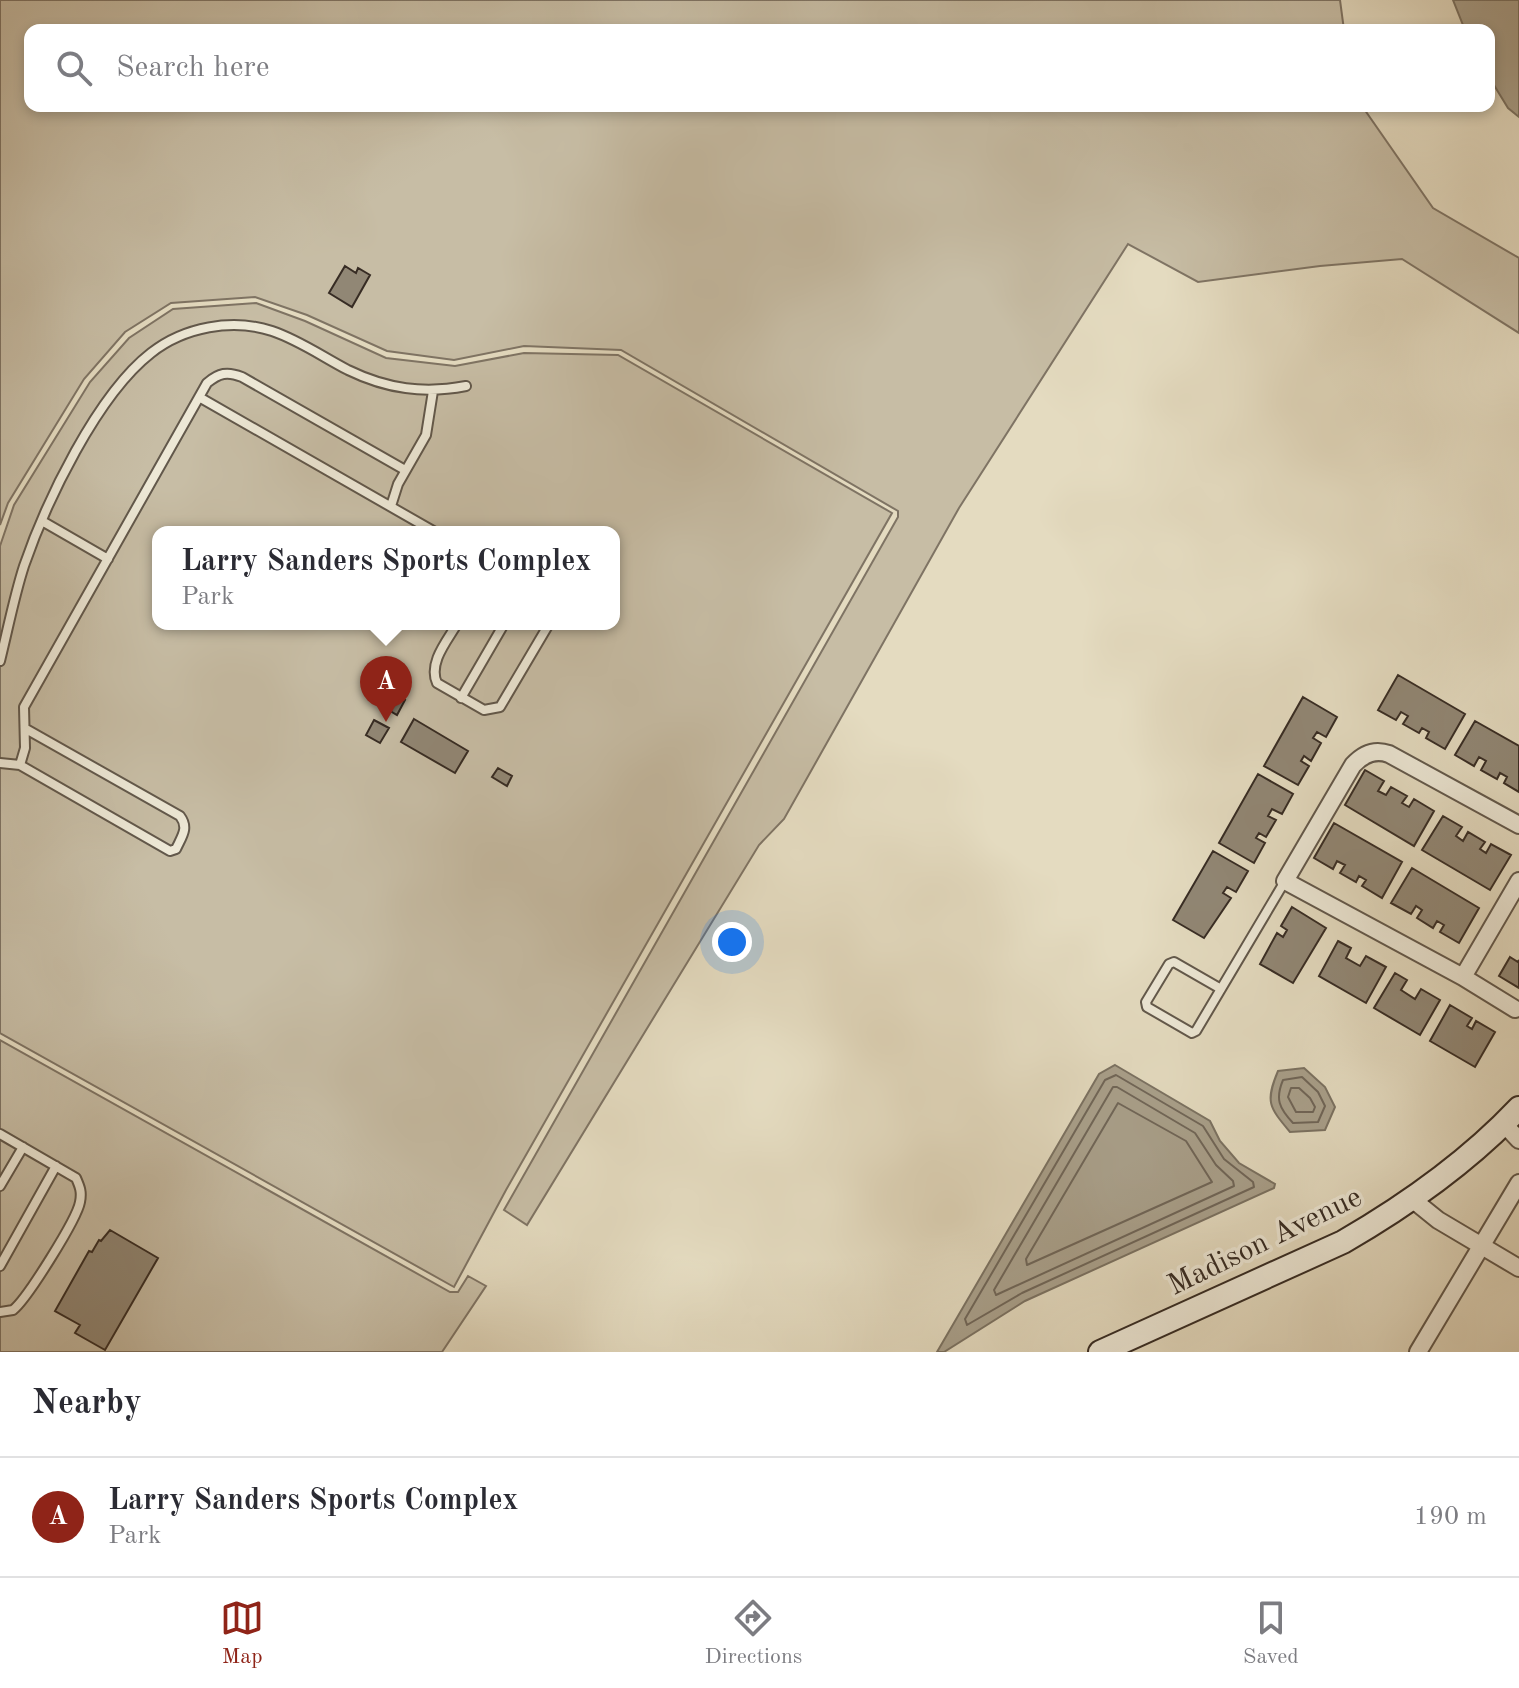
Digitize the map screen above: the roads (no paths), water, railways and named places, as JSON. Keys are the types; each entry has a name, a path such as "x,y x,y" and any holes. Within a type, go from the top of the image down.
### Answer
{"main road":[{"name":"Madison Avenue","path":"1100,1352 1343,1242 1412,1199 1514,1124"}],"street":[{"path":"1515,1009 1463,977 1285,881 1348,772 1358,759 1375,751 1389,754 1519,825"},
{"path":"1463,977 1519,881"},
{"path":"1418,1352 1519,1183"},
{"path":"1412,1199 1438,1220 1519,1268"}],"lane":[{"path":"0,661 25,565 69,463 122,384 152,352 165,344 198,330 218,325 237,325 271,330 366,378 409,390 433,391 466,386"},
{"path":"20,765 25,748 24,707 207,383 215,376 233,374 405,470"},
{"path":"391,506 405,470 426,435 433,391"},
{"path":"199,397 425,526"},
{"path":"42,521 108,559"},
{"path":"454,630 436,661 433,676 437,683 484,710 500,707 545,630"},
{"path":"461,698 501,630"},
{"path":"0,763 20,765 170,851 176,849 185,831 185,823 180,816 26,729"},
{"path":"1221,989 1174,962 1169,964 1146,1002 1147,1007 1192,1033 1196,1031 1221,989 1285,881"},
{"path":"0,1134 76,1178 82,1190 79,1206 22,1303 13,1310 0,1312"},
{"path":"0,1186 23,1147"},
{"path":"0,1266 56,1166"}],"water":[{"path":"1453,0 1519,0 1519,117 1508,108 1495,87 1495,24 1463,24"},
{"path":"1115,1065 1210,1121 1220,1141 1239,1163 1275,1184 1274,1188 1025,1301 944,1352 937,1352 1099,1074"},
{"path":"1304,1068 1325,1087 1335,1107 1325,1130 1290,1132 1271,1104 1271,1090 1278,1071"}],"place":[{"name":"Larry Sanders Sports Complex","path":"386,722"}]}
